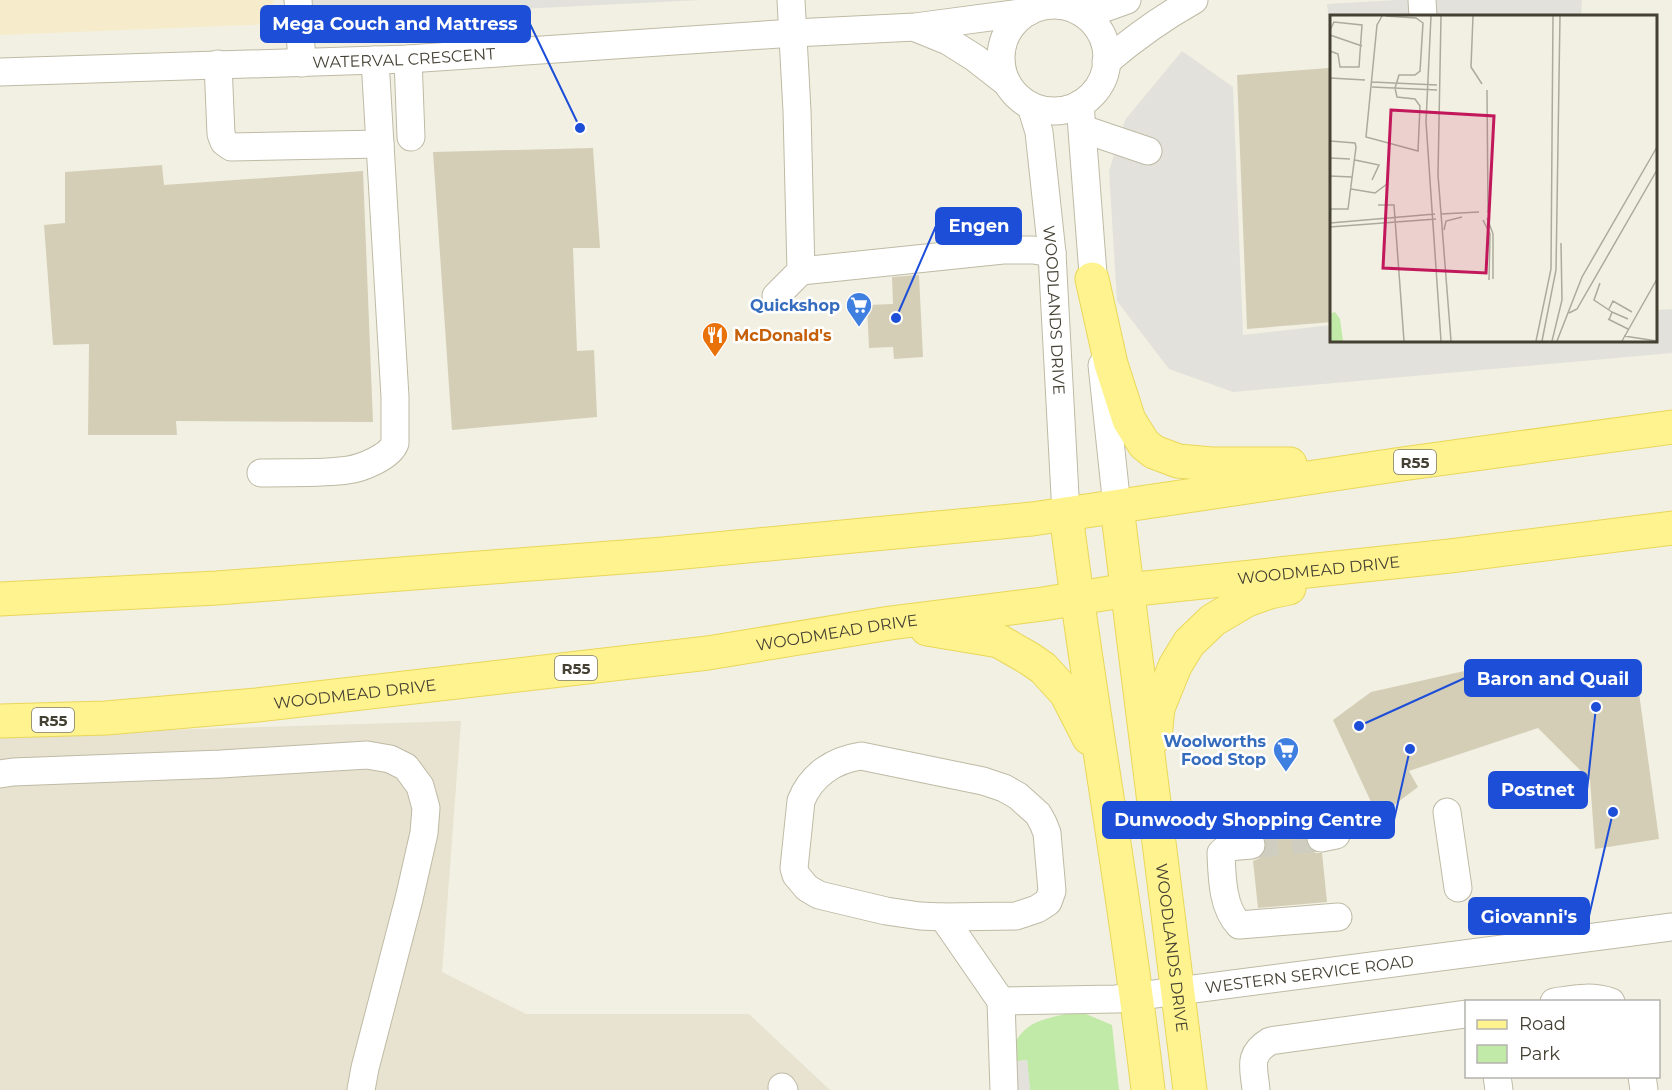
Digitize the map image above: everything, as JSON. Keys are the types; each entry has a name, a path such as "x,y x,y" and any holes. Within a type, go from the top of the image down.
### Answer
{"main road":[{"path":"1092,279 1111,364 1129,420 1144,444 1154,452 1178,462 1196,464 1402,464"},
{"name":"R55","path":"0,599 217,588 663,554 1020,520 1672,427"},
{"name":"WOODLANDS DRIVE","path":"1117,507 1190,1090"},
{"path":"1066,514 1102,773 1137,996 1148,1090"},
{"name":"WOODMEAD DRIVE","path":"0,721 106,718 257,705 708,653 890,623 1077,599 1127,590 1450,556 1672,528"},
{"path":"1151,782 1158,708 1175,666 1189,642 1213,620 1247,600 1270,592 1450,556"},
{"path":"890,623 999,641 1043,668 1066,693 1087,734 1102,773"}],"street":[{"path":"298,0 302,63"},
{"path":"791,0 797,111 801,271"},
{"path":"1085,15 1127,0"},
{"path":"1106,62 1131,40 1194,0"},
{"path":"1422,0 1423,15"},
{"path":"1117,507 1092,279 1082,117 1102,78 1106,62 1105,45 1098,29 1085,15 1070,7 1052,4 1034,8 1019,18 1008,32 1002,49 1001,67 1007,83 1017,96 1031,106 1047,110 1064,110 1082,117 1148,152"},
{"name":"WATERVAL CRESCENT","path":"0,72 375,60 915,27 1028,12"},
{"name":"WATERVAL CRESCENT","path":"915,27 948,41 975,58 1007,83"},
{"path":"408,58 411,137"},
{"path":"261,473 350,470 382,458 393,449 395,442 395,398 375,60"},
{"path":"218,64 221,134 224,142 231,147 380,144"},
{"name":"WOODLANDS DRIVE","path":"1031,106 1039,132 1052,253 1066,514"},
{"path":"776,296 801,271 1003,250 1033,250 1052,253"},
{"path":"0,774 367,755 390,759 406,767 420,786 426,808 424,833 365,1068 362,1090"},
{"path":"861,756 983,781 1004,788 1018,796 1038,814 1047,833 1052,891 1048,902 1037,909 1016,916 943,917 886,911 830,898 819,895 799,880 794,868 801,801 804,792 819,774 831,765 847,758 861,756"},
{"path":"1447,812 1458,888"},
{"path":"1251,845 1233,847 1221,853 1223,884 1228,909 1239,926 1338,917"},
{"path":"943,917 1000,1001 1004,1090"},
{"name":"WESTERN SERVICE ROAD","path":"1000,1001 1104,1000 1672,927"},
{"path":"1566,1000 1585,997 1605,1000"},
{"path":"1256,1090 1255,1054 1260,1047 1270,1041 1465,1014"}],"shaded area":[{"path":"0,0 273,0 274,24 0,35"},
{"path":"289,0 702,0 290,20"},
{"path":"1397,0 1582,0 1581,15 1330,15 1330,28 1327,4"},
{"path":"1182,51 1233,87 1243,335 1330,325 1330,342 1657,342 1657,310 1672,309 1672,353 1233,392 1169,369 1117,301 1109,171 1125,120"},
{"path":"461,721 442,972 526,1014 749,1014 830,1090 0,1090 0,735"},
{"path":"1027,1060 1030,1090 1011,1090 1008,1062"}],"green space":[{"path":"1079,1011 1112,1025 1119,1090 1030,1090 1027,1060 1008,1062 1019,1037 1026,1029 1043,1020"}],"building":[{"path":"1329,68 1330,322 1247,329 1237,75"},
{"path":"593,148 600,248 573,248 577,351 594,350 597,417 452,430 433,152"},
{"path":"162,165 164,185 363,171 373,422 176,421 177,435 88,435 89,344 53,345 44,225 65,223 65,172"},
{"path":"919,275 923,357 894,359 893,347 869,348 867,305 893,304 892,277"},
{"path":"1603,662 1639,693 1659,839 1595,849 1590,780 1538,728 1409,771 1418,787 1378,817 1333,720 1371,692 1500,663"},
{"path":"1306,836 1310,849 1315,853 1322,853 1327,902 1258,908 1253,861 1265,852 1267,844 1265,839"}],"tunnel":[{"path":"1251,845 1321,838"}],"place":[{"name":"Mega Couch and Mattress","path":"580,128"},
{"name":"Engen","path":"896,318"},
{"name":"Quickshop","path":"859,328"},
{"name":"McDonald's","path":"715,358"},
{"name":"Postnet","path":"1596,707"},
{"name":"Baron and Quail","path":"1359,726"},
{"name":"Dunwoody Shopping Centre","path":"1410,749"},
{"name":"Woolworths Food Stop","path":"1286,773"},
{"name":"Giovanni's","path":"1613,812"}]}
